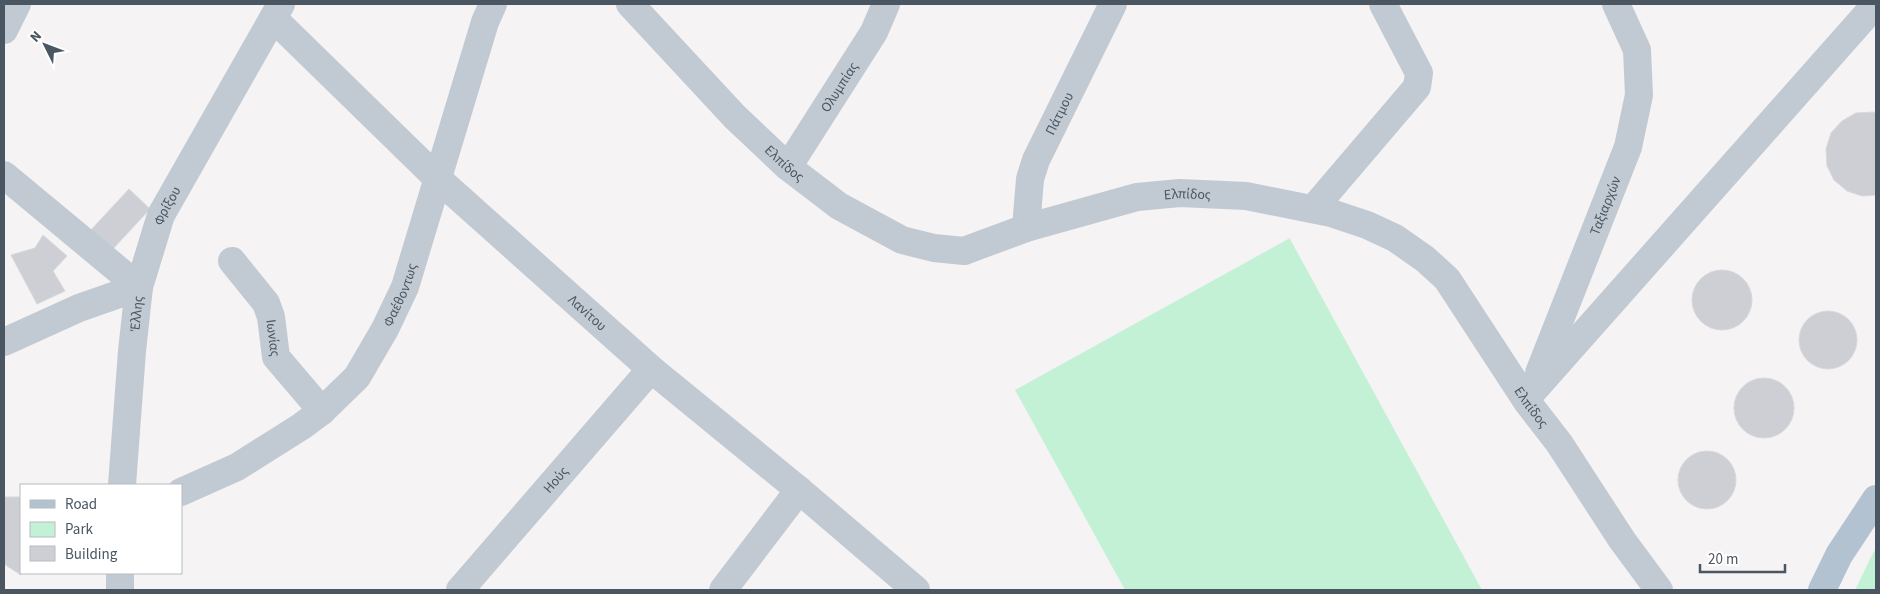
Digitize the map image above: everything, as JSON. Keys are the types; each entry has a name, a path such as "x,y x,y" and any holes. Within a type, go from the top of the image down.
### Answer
{"main road":[{"path":"1822,590 1839,555 1876,499"}],"street":[{"path":"4,30 17,4"},
{"name":"Φαέθοντως","path":"182,492 237,467 322,411 357,377 385,329 405,287 485,22 493,4"},
{"name":"Ελπίδος","path":"630,4 735,116 788,167 839,206 902,240 934,248 964,250 1026,228 1137,197 1180,193 1246,196 1313,209 1367,225 1396,238 1447,279 1530,397 1622,540 1659,590"},
{"name":"Ολυμπίας","path":"788,167 874,32 886,4"},
{"name":"Πάτμου","path":"1026,228 1030,179 1036,160 1113,4"},
{"path":"1313,209 1417,87 1419,73 1383,4"},
{"name":"Ταξιαρχών","path":"1530,397 1630,138 1639,95 1637,50 1616,4"},
{"path":"1530,397 1876,4"},
{"name":"Λανίτου","path":"277,11 437,178 651,369 799,490 916,590"},
{"name":"Φρίξου","path":"139,287 161,215 277,11"},
{"name":"Έλλης","path":"4,175 139,287 122,484"},
{"name":"Ιωνίας","path":"232,261 266,303 271,317 276,356 322,411"},
{"path":"4,342 79,308 139,287"},
{"name":"Ηούς","path":"460,590 651,369"},
{"path":"723,590 799,490"},
{"path":"120,574 120,590"}],"green space":[{"path":"1290,238 1482,590 1125,590 1015,390"},
{"path":"1876,549 1876,590 1855,590 1873,553"}],"building":[{"path":"1856,113 1876,113 1876,195 1862,196 1847,191 1834,180 1827,166 1826,149 1831,133 1842,121"},
{"path":"129,189 150,209 111,251 90,231"},
{"path":"43,235 67,256 53,271 65,291 37,304 11,255 35,248"},
{"path":"1722,270 1739,275 1747,283 1752,300 1747,317 1739,325 1722,330 1705,325 1697,317 1692,300 1697,283 1705,275"},
{"path":"1822,311 1834,311 1844,315 1853,324 1857,346 1849,361 1834,369 1822,369 1812,365 1803,356 1799,346 1799,334 1803,324 1812,315"},
{"path":"1764,378 1781,383 1789,391 1794,408 1789,425 1781,433 1764,438 1747,433 1739,425 1734,408 1739,391 1747,383"},
{"path":"1701,451 1713,451 1728,459 1736,474 1736,486 1728,501 1713,509 1701,509 1686,501 1678,486 1678,474 1686,459"},
{"path":"4,497 20,497 21,575 4,564"}]}
